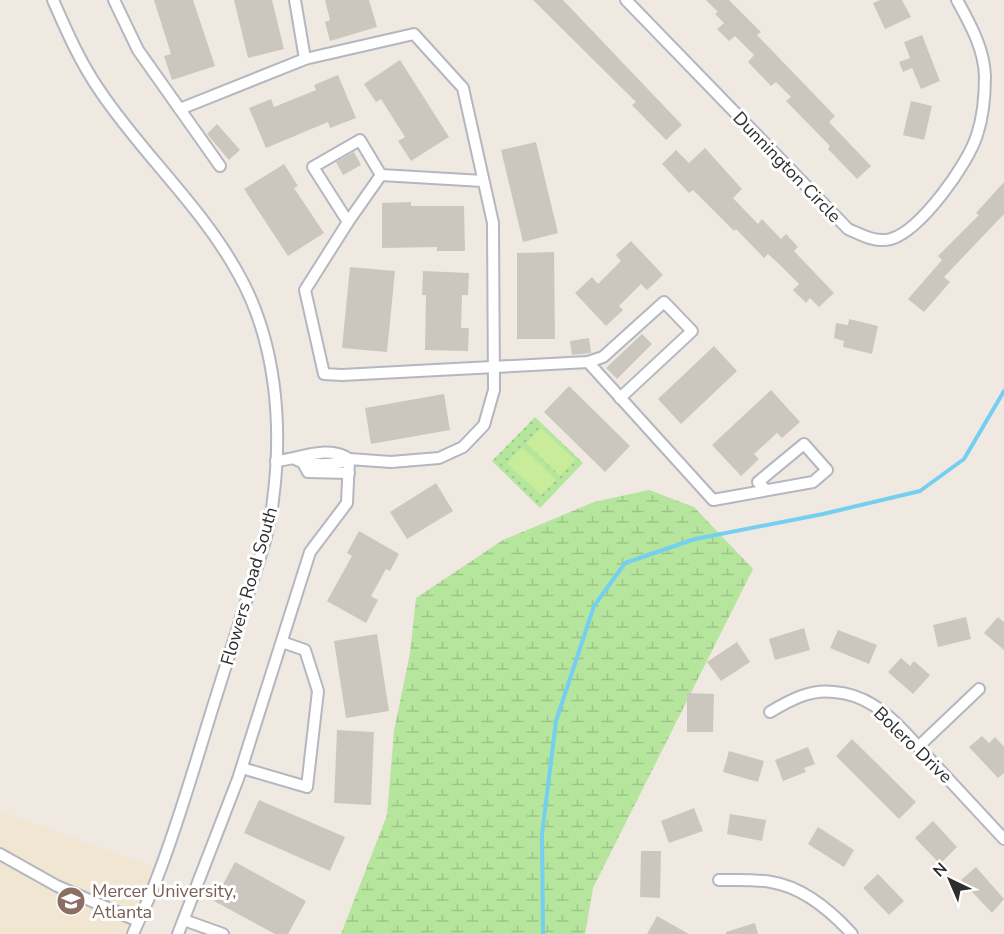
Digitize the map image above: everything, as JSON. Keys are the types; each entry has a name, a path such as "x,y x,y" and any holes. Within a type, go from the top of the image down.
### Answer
{"street":[{"name":"Flowers Road South","path":"53,0 78,57 101,92 215,235 252,299 264,336 273,384 276,461 273,501 262,552 158,877 133,934"},
{"path":"114,0 138,50 220,166"},
{"path":"295,0 305,59"},
{"name":"Dunnington Circle","path":"626,0 848,229 873,240 891,239 908,230 930,208 964,164 977,135 984,102 985,75 982,49 957,0"},
{"path":"180,110 305,59 414,34 463,88 493,223 494,390 484,425 463,447 439,458 391,462 349,459 342,463 276,461"},
{"path":"348,222 313,167 360,140 381,175"},
{"path":"381,175 483,181"},
{"path":"381,175 305,290 324,374 342,375 588,362 603,357 664,302 692,331 620,398"},
{"path":"588,362 713,500 813,482 827,470 804,444 758,482 766,490"},
{"path":"178,934 242,768 310,552 347,504 349,459"},
{"path":"299,461 308,472 349,473"},
{"path":"242,768 307,788 318,691 305,650 282,642"},
{"path":"918,747 979,689"},
{"name":"Bolero Drive","path":"770,712 800,696 819,691 852,696 873,705 888,716 1004,839"},
{"path":"0,854 57,886 138,921"},
{"path":"719,880 752,880 783,885 823,906 852,934"},
{"path":"183,920 223,934"}],"shaded area":[{"name":"Mercer University, Atlanta","path":"0,811 156,868 130,934 0,934"}],"green space":[{"path":"535,417 583,463 540,508 492,461"},
{"path":"541,428 575,460 560,476 526,443"},
{"path":"522,447 556,480 541,495 507,463"},
{"path":"649,490 694,507 753,569 593,888 585,934 341,934 387,815 394,731 410,653 416,598 503,540 594,502"}],"building":[{"path":"154,0 193,0 215,66 172,80 164,56 171,54"},
{"path":"234,0 272,0 284,49 248,58"},
{"path":"325,0 369,0 377,27 330,41 325,22 330,20"},
{"path":"533,0 563,0 682,125 666,140 632,105 636,102"},
{"path":"706,0 729,0 761,32 757,35 835,116 829,122 871,166 857,179 828,149 830,146 786,101 791,97 776,82 771,86 748,62 754,55 735,36 729,41 717,29 724,23 715,14 718,12"},
{"path":"880,0 902,0 911,17 885,29 873,3"},
{"path":"922,35 940,81 921,89 912,68 903,72 899,62 910,58 904,42"},
{"path":"400,60 449,137 411,161 398,141 405,137 381,99 376,102 364,84"},
{"path":"338,75 356,118 330,128 328,122 266,148 249,108 271,99 274,107 316,90 314,85"},
{"path":"911,101 932,106 924,140 903,135"},
{"path":"217,124 240,150 229,160 207,134"},
{"path":"536,142 558,233 523,242 501,150"},
{"path":"705,148 742,189 733,198 758,224 762,219 781,239 786,234 798,247 794,251 834,293 819,307 810,298 806,303 793,290 799,284 780,265 768,254 764,258 693,190 689,193 662,164 676,150 689,163"},
{"path":"354,152 361,165 343,175 336,162"},
{"path":"284,164 298,186 294,188 324,233 288,256 244,189"},
{"path":"1004,182 1004,214 944,277 950,282 924,312 908,299 942,260 938,256 979,215 976,213"},
{"path":"411,202 411,206 464,206 465,251 437,251 437,247 382,248 382,203"},
{"path":"631,241 663,275 647,290 641,284 619,306 623,310 606,326 575,293 592,277 598,284 621,261 616,255"},
{"path":"554,252 555,339 517,339 517,253"},
{"path":"350,267 395,271 387,352 342,348"},
{"path":"423,271 469,273 468,295 462,295 461,328 469,328 468,351 425,350 426,295 422,295"},
{"path":"849,319 878,326 872,354 843,347 844,341 834,338 836,323 848,325"},
{"path":"642,334 652,344 617,379 606,368"},
{"path":"589,338 591,353 572,355 570,341"},
{"path":"714,346 737,371 681,424 658,399"},
{"path":"569,386 630,446 605,472 544,412"},
{"path":"771,390 800,422 782,438 777,433 754,454 759,459 741,476 712,445"},
{"path":"444,394 450,430 371,444 365,408"},
{"path":"436,483 453,511 407,539 390,512"},
{"path":"359,531 399,554 390,571 386,569 371,596 378,600 366,623 327,601 352,556 347,553"},
{"path":"966,617 971,639 938,647 933,625"},
{"path":"998,617 1004,622 1004,650 984,633"},
{"path":"804,628 810,650 775,660 769,639"},
{"path":"838,630 877,645 869,664 830,648"},
{"path":"377,634 389,711 346,718 334,641"},
{"path":"737,642 750,662 721,681 707,662"},
{"path":"901,658 910,666 914,661 930,675 913,694 888,672"},
{"path":"687,693 714,694 713,732 687,732"},
{"path":"337,730 374,732 371,805 334,803"},
{"path":"982,736 989,743 995,737 1004,747 1004,773 998,778 969,747"},
{"path":"852,739 916,802 899,819 836,756"},
{"path":"808,747 815,764 804,768 806,772 783,781 775,760"},
{"path":"729,751 764,761 758,782 723,772"},
{"path":"259,800 345,837 330,871 244,833"},
{"path":"694,808 703,831 669,843 661,821"},
{"path":"730,814 766,820 762,841 727,834"},
{"path":"933,821 957,847 940,864 915,838"},
{"path":"818,827 854,850 844,867 808,844"},
{"path":"641,851 661,851 660,898 640,897"},
{"path":"235,862 306,901 288,934 275,934 214,901"},
{"path":"976,867 1004,899 992,913 961,880"},
{"path":"878,874 904,901 889,915 863,888"},
{"path":"657,916 689,934 647,934"},
{"path":"755,923 758,934 726,934 726,932"}],"waterway":[{"path":"543,934 542,834 556,721 594,606 625,563 695,539 823,514 920,491 964,459 1004,391"}],"place":[{"name":"Mercer University, Atlanta","path":"71,901"}]}
